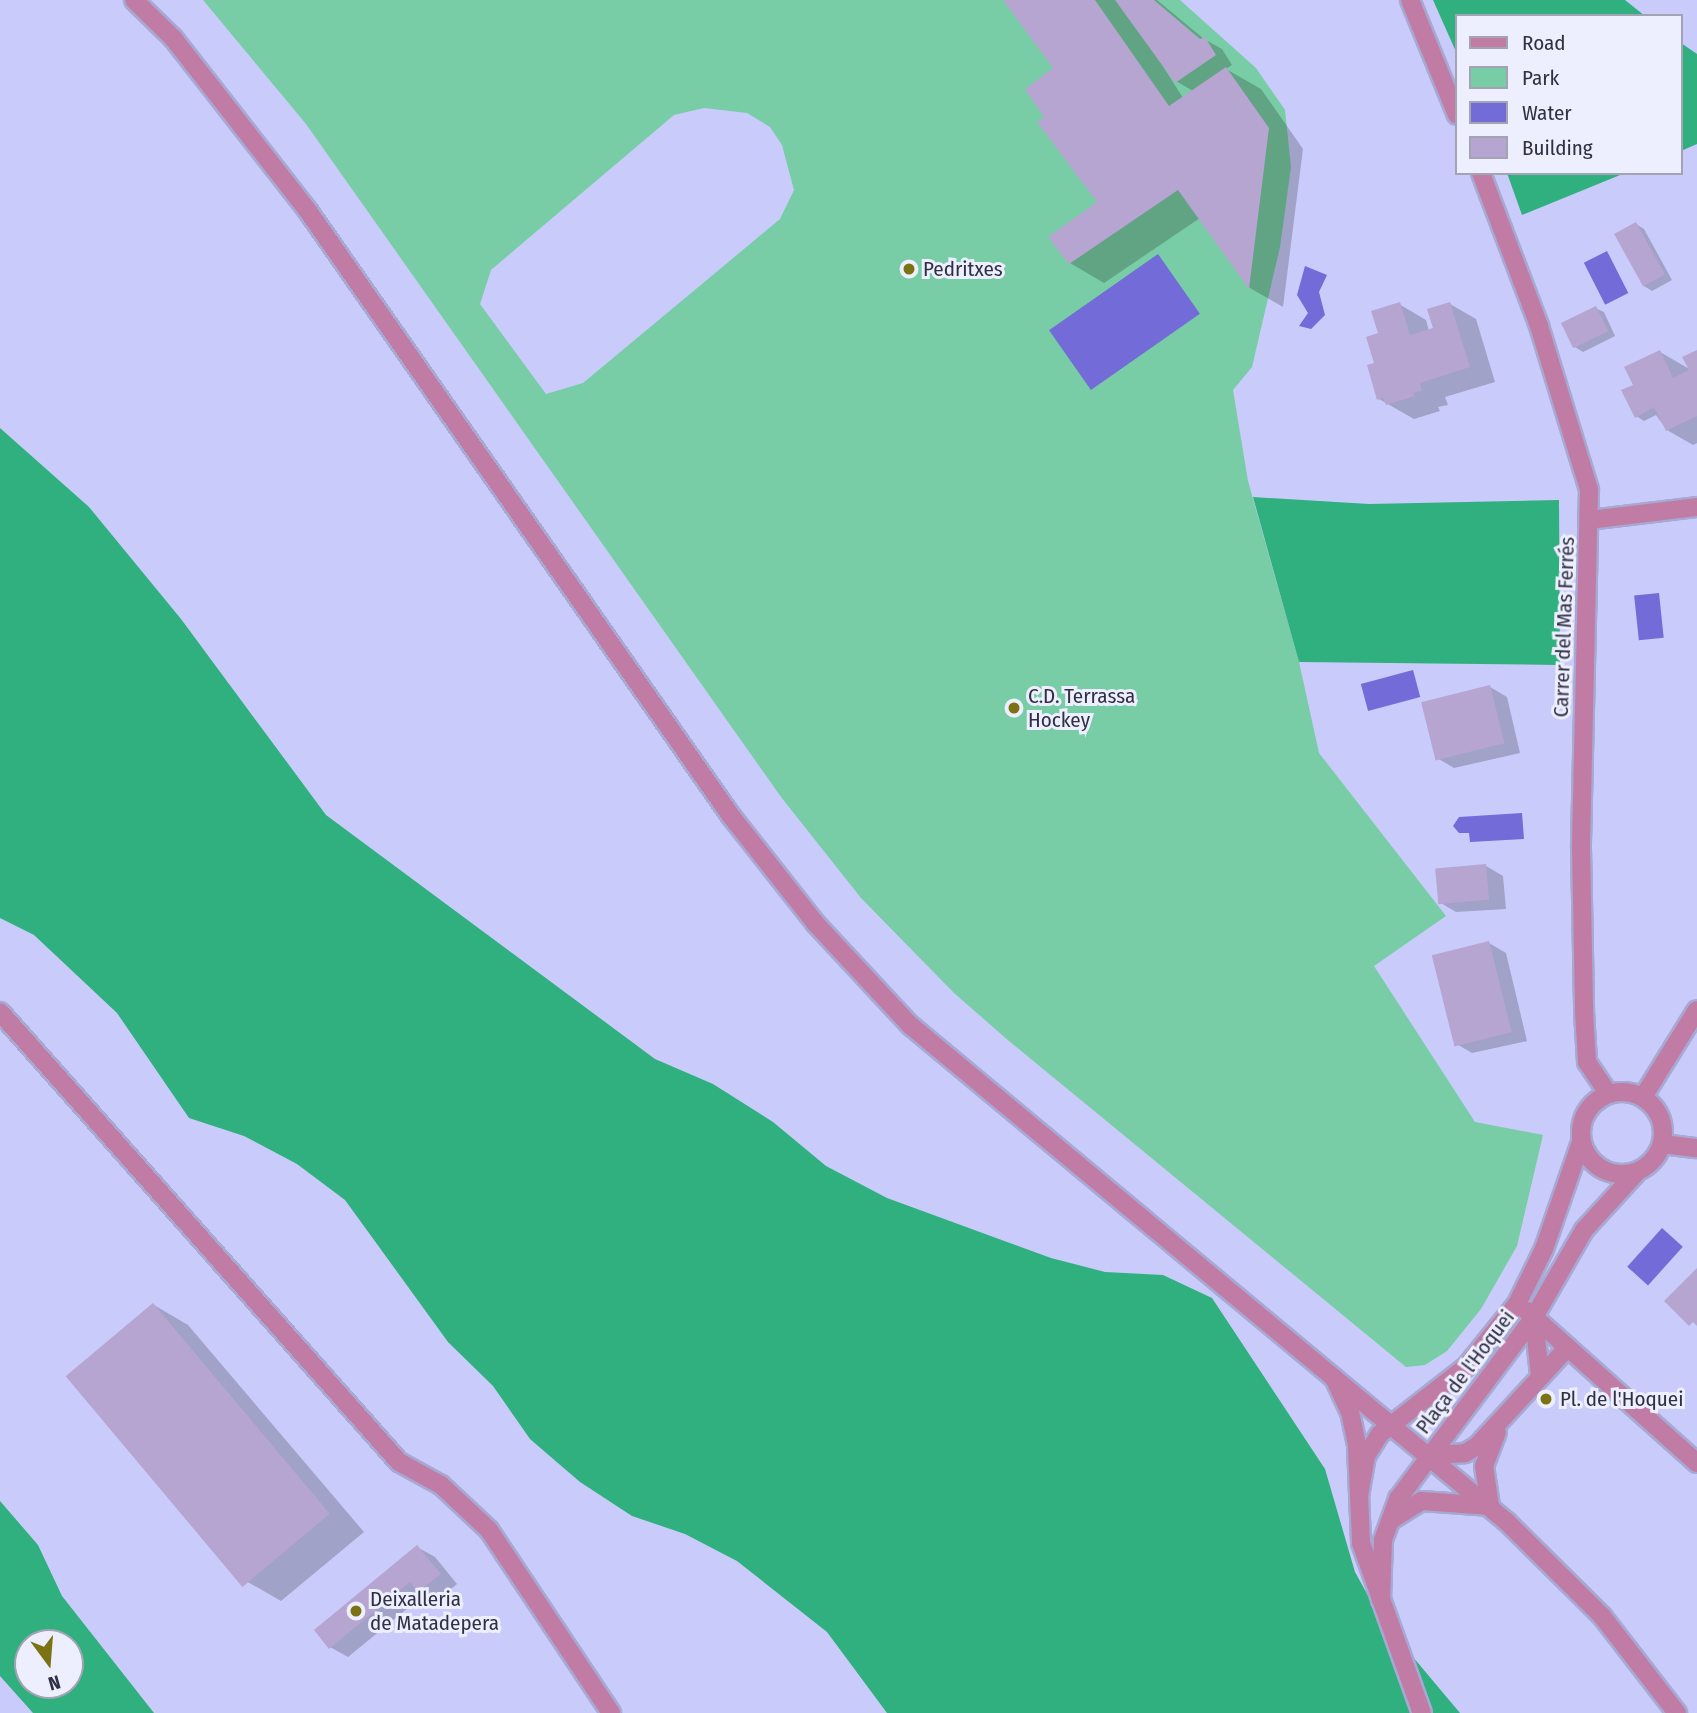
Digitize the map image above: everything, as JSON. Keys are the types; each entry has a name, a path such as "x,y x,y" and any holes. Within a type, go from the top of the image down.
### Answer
{"street":[{"path":"134,0 173,38 307,211 731,816 816,924 910,1025 1490,1506 1602,1616 1677,1713"},
{"path":"1410,0 1456,113"},
{"name":"Carrer del Mas Ferrés","path":"1482,175 1539,326 1582,460 1589,520 1581,848 1584,1011 1587,1062 1608,1093"},
{"path":"1589,520 1697,507"},
{"path":"1643,1097 1697,1010"},
{"path":"0,1012 400,1462 440,1485 489,1530 611,1713"},
{"path":"1627,1091 1643,1097 1656,1108 1662,1123 1661,1144 1648,1166 1636,1173 1614,1174 1599,1168 1581,1142 1585,1113 1608,1093 1627,1091"},
{"name":"Plaça de l'Hoquei","path":"1359,1496 1366,1456 1391,1422 1467,1366 1517,1304 1539,1262 1581,1142"},
{"path":"1661,1144 1697,1148"},
{"name":"Plaça de l'Hoquei","path":"1431,1455 1534,1317 1584,1230 1636,1173"},
{"name":"Plaça de l'Hoquei","path":"1517,1304 1534,1317 1540,1376"},
{"path":"1534,1317 1697,1463"},
{"name":"Plaça de l'Hoquei","path":"1431,1455 1465,1453 1502,1424 1540,1376 1568,1347"},
{"path":"1329,1370 1350,1412 1361,1543 1422,1713"},
{"name":"Plaça de l'Hoquei","path":"1490,1506 1484,1466 1502,1424"},
{"path":"1381,1600 1383,1539 1398,1500 1431,1455"},
{"path":"1390,1522 1422,1501 1490,1506"}],"green space":[{"name":"C.D. Terrassa Hockey","path":"203,0 1180,0 1256,68 1285,110 1291,167 1280,247 1252,367 1233,390 1248,481 1299,662 1319,753 1446,916 1374,966 1475,1122 1543,1135 1517,1246 1481,1309 1447,1351 1425,1365 1406,1367 1009,1041 954,993 861,898 781,797 306,124","holes":["704,108 747,113 770,127 782,145 794,190 780,219 583,383 546,394 480,304 491,270 674,115"]},
{"path":"1433,0 1625,0 1642,14 1456,14 1456,52"},
{"path":"1683,44 1697,54 1697,144 1683,150"},
{"path":"1508,175 1620,175 1522,215"},
{"path":"0,428 89,507 181,619 326,815 655,1059 713,1084 773,1122 826,1166 887,1198 1051,1258 1105,1272 1163,1275 1212,1298 1325,1469 1355,1572 1381,1619 1460,1713 887,1713 827,1632 737,1561 685,1534 632,1516 580,1482 530,1439 493,1386 448,1342 345,1200 297,1164 244,1136 189,1118 117,1013 34,935 0,918"},
{"path":"1253,497 1369,504 1559,500 1560,665 1299,662"},
{"path":"0,1501 38,1545 62,1596 154,1713 33,1713 21,1699 84,1699 84,1629 14,1629 14,1692 0,1676"}],"water":[{"path":"1607,251 1628,293 1605,305 1584,263"},
{"path":"1158,254 1200,314 1091,390 1049,330"},
{"path":"1305,266 1327,275 1319,292 1325,315 1311,329 1299,326 1308,313 1297,295"},
{"path":"1659,593 1664,638 1639,640 1634,596"},
{"path":"1413,670 1420,697 1368,711 1361,684"},
{"path":"1522,813 1524,839 1470,842 1469,833 1459,833 1453,826 1459,817"},
{"path":"1662,1228 1683,1247 1648,1285 1627,1267"}],"building":[{"path":"1003,0 1095,0 1169,106 1226,67 1269,128 1249,289 1178,190 1069,264 1048,237 1097,202 1037,122 1044,117 1025,89 1053,68"},
{"path":"1115,0 1154,0 1200,39 1205,37 1216,55 1175,83"},
{"path":"1636,222 1665,274 1643,287 1614,234"},
{"path":"1400,302 1410,335 1433,328 1427,309 1450,302 1470,367 1420,383 1422,391 1413,393 1415,396 1386,405 1383,398 1377,400 1367,365 1374,363 1366,337 1378,333 1371,311"},
{"path":"1596,306 1608,331 1573,348 1561,323"},
{"path":"1660,350 1673,378 1689,370 1682,357 1697,350 1697,416 1666,431 1654,407 1635,418 1621,390 1633,385 1624,367"},
{"path":"1490,685 1505,743 1436,760 1421,702"},
{"path":"1486,864 1489,900 1438,904 1435,868"},
{"path":"1489,941 1512,1032 1454,1046 1432,955"},
{"path":"1697,1268 1697,1326 1693,1322 1689,1326 1664,1301"},
{"path":"153,1303 330,1514 242,1587 66,1376"},
{"name":"Deixalleria de Matadepera","path":"417,1545 441,1574 418,1592 410,1582 329,1649 314,1630"}],"place":[{"name":"Pedritxes","path":"909,269"},
{"name":"C.D. Terrassa Hockey","path":"1014,708"},
{"name":"Pl. de l'Hoquei","path":"1546,1399"},
{"name":"Deixalleria de Matadepera","path":"356,1611"}]}
